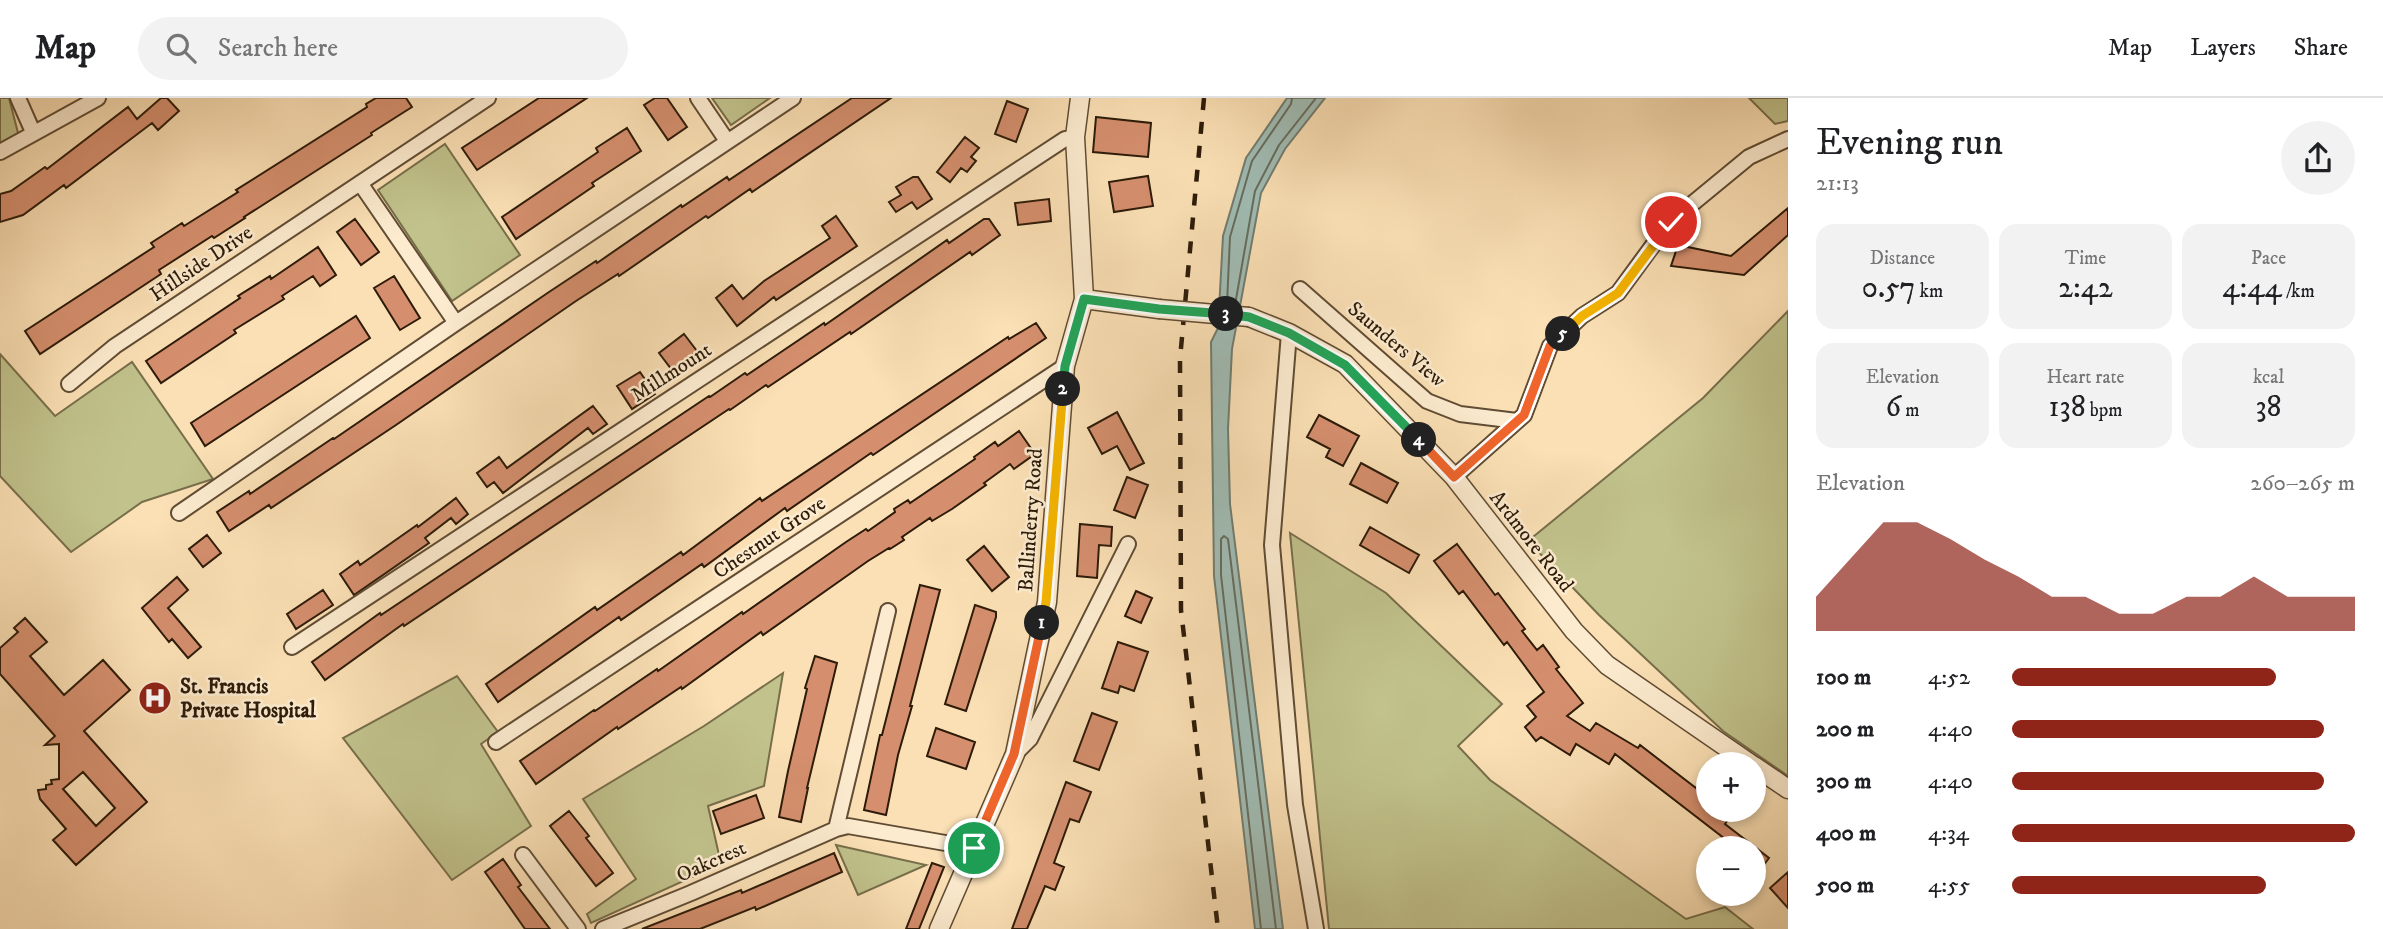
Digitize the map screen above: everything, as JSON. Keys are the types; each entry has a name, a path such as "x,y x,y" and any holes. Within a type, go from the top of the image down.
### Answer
{"street":[{"path":"18,98 33,132"},
{"path":"0,152 98,98"},
{"name":"Hillside Drive","path":"69,384 115,346 488,98"},
{"path":"698,98 727,141"},
{"path":"179,513 456,323 793,98"},
{"name":"Ballinderry Road","path":"939,929 1014,754 1046,602 1065,366 1084,299 1075,137 1080,98"},
{"name":"Millmount","path":"292,647 1065,139 1075,137"},
{"path":"1454,477 1524,415 1550,346 1582,316 1618,293 1671,222 1749,157 1788,139"},
{"path":"359,183 456,323"},
{"name":"Saunders View","path":"1300,289 1427,401 1460,414 1517,421"},
{"name":"Ardmore Road","path":"1084,299 1249,317 1289,333 1345,365 1454,477 1574,631 1607,665 1734,752"},
{"path":"1289,333 1272,545 1296,805 1316,929"},
{"name":"Chestnut Grove","path":"496,742 1065,366"},
{"path":"1014,754 1031,739 1128,544"},
{"path":"836,829 888,611"},
{"name":"Ardmore Road","path":"1766,774 1788,789"},
{"name":"Oakcrest","path":"603,929 848,826 974,848"},
{"path":"523,855 578,929"}],"green space":[{"path":"0,98 9,98 18,133 0,145"},
{"path":"712,98 770,98 731,125"},
{"path":"1749,98 1788,98 1788,121 1775,124"},
{"path":"445,144 520,255 452,301 378,190"},
{"path":"1788,311 1788,776 1766,761 1766,752 1753,752 1723,731 1599,615 1528,541 1703,398"},
{"path":"0,354 55,416 132,362 213,479 142,502 71,552 0,476"},
{"path":"1290,533 1386,593 1502,704 1458,746 1490,780 1686,919 1725,907 1753,929 1329,929"},
{"path":"783,673 764,786 708,806 721,864 591,923 587,914 636,879 583,799 704,726"},
{"path":"457,676 498,732 481,744 531,826 452,880 343,738"},
{"path":"836,845 926,865 858,895"}],"water":[{"path":"1287,98 1325,98 1285,149 1261,193 1232,349 1228,429 1230,504 1283,929 1255,929 1214,576 1211,342 1218,328 1223,236 1246,158"}],"building":[{"path":"161,98 167,98 179,111 158,130 152,123 66,188 64,185 23,215 0,222 0,194 11,191 45,167 47,169 128,107 137,119"},
{"path":"376,98 406,98 412,107 214,238 212,236 159,270 161,274 40,354 25,331 154,247 151,243 238,192 236,190 367,107 366,104"},
{"path":"539,98 587,98 477,170 462,148"},
{"path":"655,98 667,98 687,127 668,140 644,105"},
{"path":"852,98 891,98 752,192 750,189 708,218 706,216 619,276 618,274 576,301 271,508 269,505 229,531 217,512 249,491 250,494 334,439 681,205 682,207 727,177 729,180"},
{"path":"1007,101 1028,109 1016,142 995,134"},
{"path":"1096,117 1151,123 1148,157 1093,152"},
{"path":"627,128 641,151 516,239 502,217 598,152 596,148"},
{"path":"965,137 979,148 971,157 976,161 967,172 961,168 950,182 937,172"},
{"path":"1148,176 1153,206 1114,212 1109,182"},
{"path":"918,177 932,199 917,209 912,202 896,212 889,202 901,195 896,187"},
{"path":"1049,199 1051,221 1018,225 1015,203"},
{"path":"1788,208 1788,235 1744,275 1671,266 1678,245 1731,256"},
{"path":"836,216 857,246 776,300 774,297 737,326 716,298 732,285 743,299 764,281 830,238 822,226"},
{"path":"355,219 379,252 361,265 337,232"},
{"path":"984,219 989,219 1000,235 972,255 970,252 851,334 850,332 768,387 766,385 729,409 404,626 403,624 325,680 312,662 380,613 381,615 709,396 745,373 747,375 824,323 825,325 947,240 949,243"},
{"path":"318,247 336,275 320,286 313,276 282,296 284,299 234,330 236,333 161,383 146,361 240,298 238,296 270,276 271,279"},
{"path":"394,276 420,318 400,330 374,288"},
{"path":"356,316 370,338 205,446 191,423"},
{"path":"1036,323 1046,338 873,455 871,453 787,511 785,508 704,567 702,564 621,620 619,617 498,702 486,684 595,607 597,610 681,552 683,555 760,498 762,501 1008,337 1009,339"},
{"path":"684,334 697,351 672,370 659,353"},
{"path":"640,372 655,394 632,409 617,386"},
{"path":"593,406 607,424 593,434 588,428 503,493 494,482 487,487 477,473 499,457 507,468"},
{"path":"1117,412 1144,463 1130,470 1117,446 1102,454 1088,428"},
{"path":"1319,415 1359,436 1343,466 1326,457 1330,449 1307,437"},
{"path":"1019,431 1035,454 1014,469 1010,464 952,509 932,521 930,518 902,537 904,540 868,561 763,635 761,632 682,689 681,687 618,729 617,727 536,784 520,761 594,710 657,669 658,671 742,612 743,614 846,542 866,529 868,531 895,512 894,509 908,500 910,503 975,459 974,457 995,442 998,446"},
{"path":"1361,463 1398,483 1387,503 1350,484"},
{"path":"1127,477 1148,485 1135,518 1114,510"},
{"path":"456,498 468,514 456,524 451,518 425,538 429,543 354,595 340,574 358,561 360,565 417,525 418,527"},
{"path":"1080,524 1112,527 1111,546 1099,545 1097,578 1077,576"},
{"path":"1370,527 1419,555 1409,573 1360,545"},
{"path":"207,535 221,553 203,567 189,549"},
{"path":"1457,544 1495,595 1498,593 1537,650 1543,645 1559,667 1556,669 1583,703 1567,716 1590,731 1596,723 1638,748 1640,745 1696,788 1696,817 1615,754 1609,764 1576,744 1570,755 1541,737 1536,741 1525,727 1536,717 1527,706 1544,692 1507,642 1504,645 1463,591 1459,594 1434,561"},
{"path":"984,546 1009,577 992,591 967,560"},
{"path":"177,577 188,590 168,608 201,647 188,658 172,639 169,642 142,608"},
{"path":"920,585 940,590 898,755 886,815 864,810 880,735"},
{"path":"323,590 333,605 296,629 287,614"},
{"path":"1136,591 1152,598 1141,623 1125,616"},
{"path":"975,605 996,612 996,617 966,711 945,704"},
{"path":"25,618 47,642 30,656 64,695 103,660 130,690 84,731 147,802 76,865 53,840 66,829 40,799 38,790 46,789 46,785 52,784 51,780 59,779 59,744 45,745 55,736 0,674 0,648 18,632 14,628","holes":["83,772 115,808 96,826 63,789"]},
{"path":"1118,642 1148,652 1134,691 1120,686 1118,693 1102,688"},
{"path":"815,656 837,663 801,822 779,817 807,689 805,688"},
{"path":"1092,713 1117,722 1099,770 1074,761"},
{"path":"936,728 975,742 966,769 927,756"},
{"path":"1066,782 1091,792 1079,822 1070,819 1054,863 1064,867 1055,890 1045,886 1027,929 1012,929"},
{"path":"756,795 764,818 721,834 713,811"},
{"path":"569,811 613,873 596,886 550,826"},
{"path":"1703,822 1726,822 1725,824 1741,836 1721,836"},
{"path":"834,853 842,872 756,910 755,907 700,929 642,929 741,890 742,893"},
{"path":"503,859 521,885 518,887 550,929 525,929 485,872"},
{"path":"932,863 944,867 919,929 906,929"},
{"path":"1788,872 1788,908 1770,888"}],"railway":[{"path":"1204,98 1180,359 1181,610 1218,929"}],"place":[{"name":"St. Francis Private Hospital","path":"155,698"}],"route":[{"path":"974,848 1014,754 1046,602 1065,366 1084,299 1159,309 1238,315 1289,333 1345,365 1454,477 1524,415 1550,346 1582,316 1618,293 1671,222"}]}
